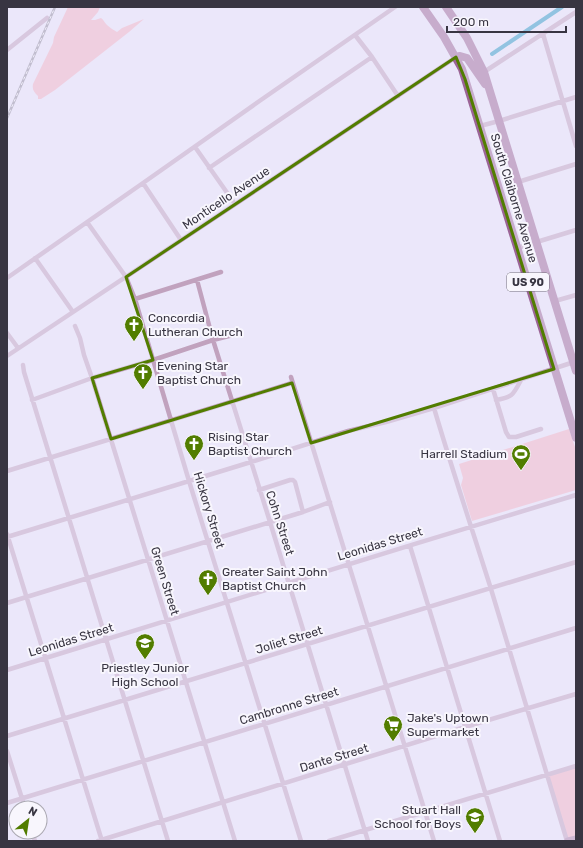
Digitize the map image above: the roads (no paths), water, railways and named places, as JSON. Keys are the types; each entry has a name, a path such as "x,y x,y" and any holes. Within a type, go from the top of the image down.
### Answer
{"main road":[{"name":"US 90","path":"423,7 456,57"},
{"path":"440,7 453,17"},
{"name":"US 90","path":"446,7 467,38 484,72"},
{"path":"456,57 460,56 467,58 489,88"},
{"name":"South Claiborne Avenue","path":"456,57 462,69 480,126 554,368 575,429 576,438"},
{"name":"South Claiborne Avenue","path":"484,72 575,362 576,372"},
{"path":"568,841 576,839"}],"street":[{"path":"7,278 395,7"},
{"path":"484,72 576,12"},
{"path":"7,50 47,18"},
{"path":"543,34 576,146"},
{"path":"355,35 398,96"},
{"name":"Monticello Avenue","path":"7,356 456,57"},
{"path":"209,168 372,58"},
{"path":"480,126 576,97"},
{"path":"194,147 235,204"},
{"path":"518,182 576,164"},
{"path":"143,183 181,240"},
{"name":"Hickory Street","path":"87,222 126,277 135,300 301,841"},
{"path":"517,248 576,230"},
{"path":"35,258 73,312"},
{"path":"135,300 221,272"},
{"name":"Cohn Street","path":"197,280 213,340 368,841"},
{"path":"555,301 576,295"},
{"name":"Green Street","path":"75,326 80,338 235,841"},
{"path":"7,333 18,348"},
{"path":"32,400 92,378 236,334"},
{"path":"100,841 83,780 7,536 129,500 348,431 434,408 575,362"},
{"path":"22,365 168,841"},
{"path":"291,377 434,841"},
{"path":"496,400 511,396 521,380"},
{"path":"7,471 292,383"},
{"path":"493,388 506,432 509,437 516,437 541,429"},
{"path":"434,408 568,841"},
{"path":"259,490 290,480 294,481 303,512"},
{"name":"Leonidas Street","path":"7,670 576,495"},
{"path":"7,603 303,512 330,502"},
{"path":"410,546 500,841"},
{"name":"Joliet Street","path":"7,736 576,562"},
{"name":"Cambronne Street","path":"7,803 576,628"},
{"name":"Dante Street","path":"100,841 465,727 527,710 576,694"},
{"path":"7,751 22,798"},
{"path":"329,841 576,766"}],"waterway":[{"path":"492,54 562,7"}],"railway":[{"path":"7,118 55,7"}],"place":[{"name":"Concordia Lutheran Church","path":"134,342"},
{"name":"Evening Star Baptist Church","path":"143,390"},
{"name":"Rising Star Baptist Church","path":"194,461"},
{"name":"Harrell Stadium","path":"521,471"},
{"name":"Greater Saint John Baptist Church","path":"208,596"},
{"name":"Priestley Junior High School","path":"145,660"},
{"name":"Jake's Uptown Supermarket","path":"393,742"},
{"name":"Stuart Hall School for Boys","path":"475,834"}]}
